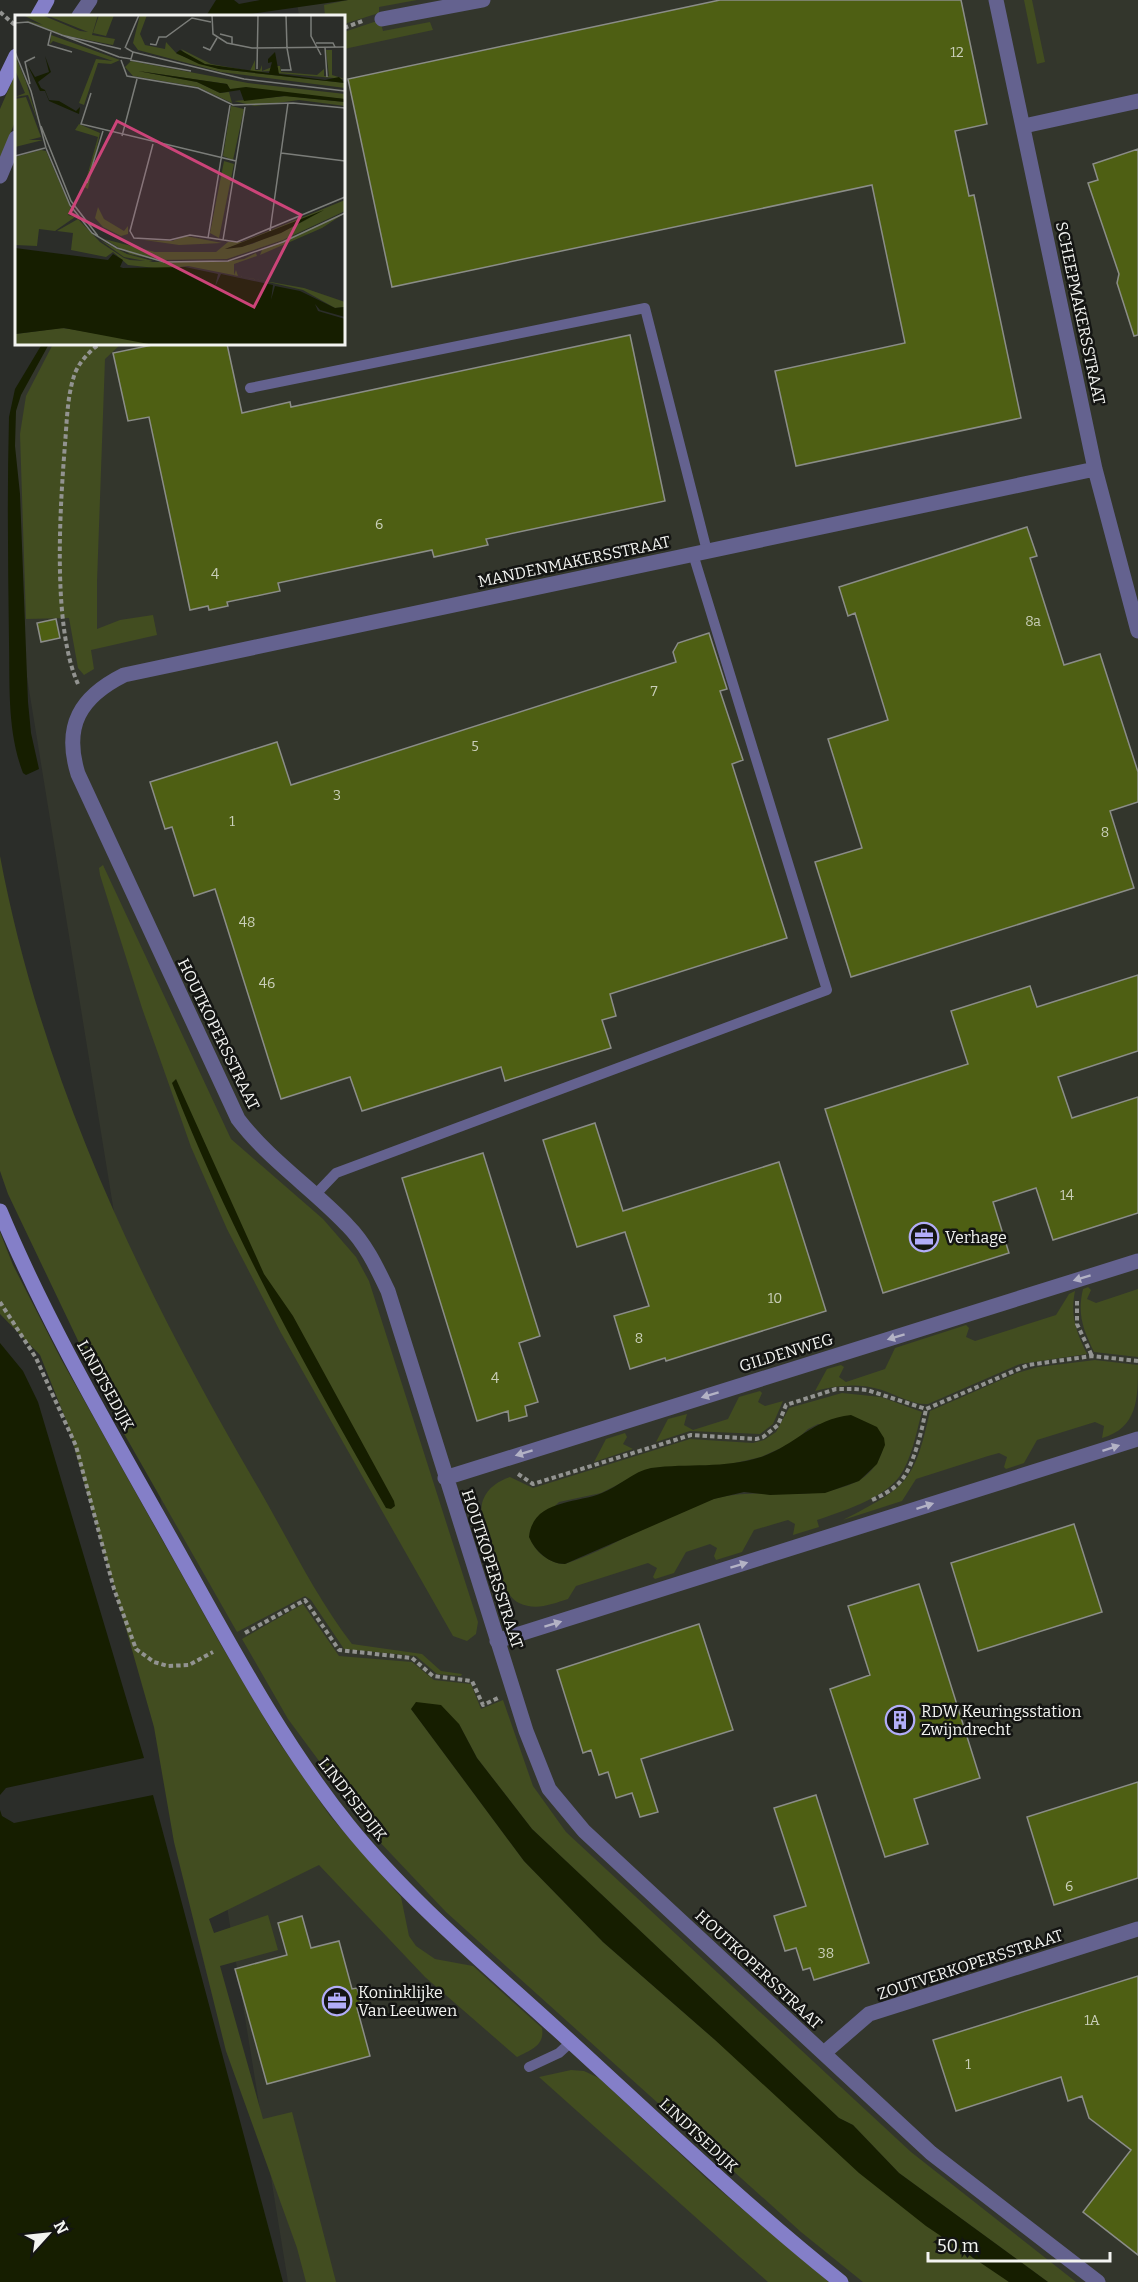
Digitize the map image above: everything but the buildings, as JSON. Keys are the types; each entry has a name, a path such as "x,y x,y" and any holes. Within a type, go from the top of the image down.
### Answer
{"street":[{"path":"39,15 47,0"},
{"path":"80,15 90,0"},
{"path":"382,19 483,0"},
{"name":"SCHEEPMAKERSSTRAAT","path":"996,0 1095,469 1138,631"},
{"path":"0,90 15,58"},
{"path":"1024,126 1138,101"},
{"path":"0,176 15,140"},
{"name":"MANDENMAKERSSTRAAT","path":"77,717 86,701 102,686 124,675 1095,469"},
{"name":"HOUTKOPERSSTRAAT","path":"77,717 72,741 78,774 225,1095 254,1140 348,1226 367,1250 388,1292 497,1641 549,1789 584,1831 931,2153 1098,2282"},
{"name":"LINDTSEDIJK","path":"0,1211 17,1252 62,1341 229,1642 300,1759 368,1849 440,1922 571,2042 776,2229 841,2282"},
{"name":"GILDENWEG","path":"445,1478 1138,1261"},
{"path":"497,1641 1138,1439"},
{"name":"ZOUTVERKOPERSSTRAAT","path":"824,2053 869,2014 1138,1929"}],"lane":[{"path":"250,388 645,308 700,553 827,990 336,1173 315,1195"},
{"path":"529,2067 560,2053 571,2042"}],"path":[{"path":"0,12 15,25"},
{"path":"86,701 72,670 61,606 62,481 69,399 75,374 88,353 98,345"},
{"path":"1081,1279 1076,1312 1077,1324 1092,1356"},
{"path":"0,1302 36,1358 76,1446 114,1589 136,1649 154,1662 168,1666 189,1665 229,1642"},
{"path":"509,1458 519,1476 533,1484 691,1435 756,1439 771,1432 778,1425 786,1405 836,1389 867,1390 926,1409 1015,1369 1041,1362 1092,1356 1138,1361"},
{"path":"866,1504 894,1488 904,1478 926,1409"},
{"path":"257,1626 305,1600 339,1650 412,1658 433,1676 472,1681 483,1705 514,1692"}],"shaded area":[{"path":"216,0 234,0 239,4 260,0 348,0 244,15 207,15"},
{"path":"312,0 1138,0 1138,2282 288,2282 18,622 12,418 21,386 42,345 345,345 345,15 299,15 297,3"},
{"path":"348,0 417,0 379,7 379,13 345,24 345,15 325,15 324,5"},
{"path":"1024,0 1032,0 1045,62 1037,64"},
{"path":"380,20 383,31 430,22 433,30 345,49 345,32"},
{"path":"15,74 15,122 0,160 0,109"},
{"path":"41,345 48,345 21,395 16,411 15,446 20,494 28,702 31,733 39,769 26,775 23,773 14,741 9,675 9,417 15,389"},
{"path":"52,345 120,345 105,359 97,629 120,620 153,615 157,635 91,650 94,669 84,675 78,668 69,618 26,619 20,434 26,396"},
{"path":"0,856 19,940 42,1023 70,1104 137,1261 216,1414 315,1588 352,1644 422,1654 441,1671 462,1674 461,1676 437,1674 416,1656 344,1649 311,1600 305,1596 237,1632 114,1416 8,1194 0,1171"},
{"path":"103,865 231,1139 323,1219 356,1257 369,1281 478,1622 476,1634 467,1641 453,1636 281,1333 227,1229 191,1147 142,1008 100,875 99,868"},
{"path":"176,1079 264,1274 293,1316 394,1501 395,1506 391,1509 386,1508 327,1404 244,1247 172,1083"},
{"path":"0,1232 13,1265 61,1359 221,1645 276,1738 330,1816 401,1897 409,1936 416,1946 435,1959 473,1966 542,2028 539,2043 517,2057 425,1977 319,1865 209,1919 214,1933 268,1915 278,1950 220,1966 263,2119 292,2112 336,2282 306,2282 297,2248 226,2051 174,1842 154,1727 68,1425 40,1355 0,1314"},
{"path":"1088,1287 1091,1290 1087,1299 1096,1303 1138,1289 1138,1357 1094,1352 1084,1329 1081,1314 1083,1289"},
{"path":"1075,1291 1073,1308 1075,1323 1087,1354 1020,1364 928,1404 910,1401 865,1386 840,1386 815,1391 827,1369 841,1365 844,1367 839,1377 846,1382 885,1369 895,1348 966,1325 969,1328 966,1337 975,1341 1056,1315 1069,1294"},
{"path":"0,1343 23,1371 38,1402 144,1758 6,1788 0,1795"},
{"path":"1095,1360 1138,1365 1134,1410 1123,1427 1114,1433 1102,1438 1104,1426 1095,1422 1037,1440 1024,1463 1006,1469 1004,1467 1007,1457 999,1453 988,1456 916,1479 902,1501 843,1520 881,1499 904,1480 919,1454 930,1411 1017,1373 1038,1367"},
{"path":"760,1391 762,1393 758,1402 765,1406 783,1401 773,1424 760,1434 690,1431 656,1442 668,1419 687,1414 684,1425 693,1430 728,1419 739,1397"},
{"path":"842,1393 881,1397 922,1412 910,1454 899,1477 892,1485 873,1498 817,1520 819,1527 793,1535 795,1524 788,1520 754,1530 742,1552 716,1560 714,1556 717,1548 710,1544 686,1552 674,1573 655,1579 653,1577 657,1568 648,1563 576,1586 568,1599 544,1606 525,1605 511,1597 490,1556 482,1523 481,1510 485,1495 498,1483 510,1477 533,1488 690,1439 753,1443 764,1440 776,1432 789,1408","holes":["818,1424 884,1438 880,1458 867,1475 839,1489 804,1494 752,1494 717,1498 678,1512 565,1564 546,1558 536,1549 530,1537 530,1530 559,1502 601,1493 649,1469 726,1465 761,1457 794,1442 808,1429"]},
{"path":"851,1415 877,1427 884,1438 885,1445 877,1464 859,1481 825,1493 770,1495 744,1492 714,1499 565,1564 553,1562 543,1556 529,1537 532,1525 547,1509 602,1493 645,1470 747,1461 773,1452 825,1422"},
{"path":"625,1433 627,1437 623,1444 633,1449 594,1462 606,1439"},
{"path":"303,1604 339,1656 412,1662 434,1680 471,1684 481,1709 503,1700 533,1786 566,1832 911,2152 1076,2282 1048,2282 899,2173 853,2125 839,2118 532,1829 477,1758 459,1724 411,1709 524,1861 603,1942 714,2039 1009,2282 863,2282 801,2232 446,1912 376,1838 288,1719 242,1639"},
{"path":"416,1702 441,1705 459,1724 477,1758 532,1829 839,2118 853,2125 899,2173 1048,2282 1009,2282 926,2226 859,2173 714,2039 603,1942 524,1861 411,1709"},
{"path":"153,1795 283,2282 0,2282 0,1810 2,1816 14,1823"},
{"path":"571,2070 584,2071 599,2078 708,2180 829,2282 768,2282 539,2077"}],"place":[{"name":"Verhage","path":"924,1237"},
{"name":"RDW Keuringsstation Zwijndrecht","path":"900,1720"},
{"name":"Koninklijke Van Leeuwen","path":"337,2001"}]}
